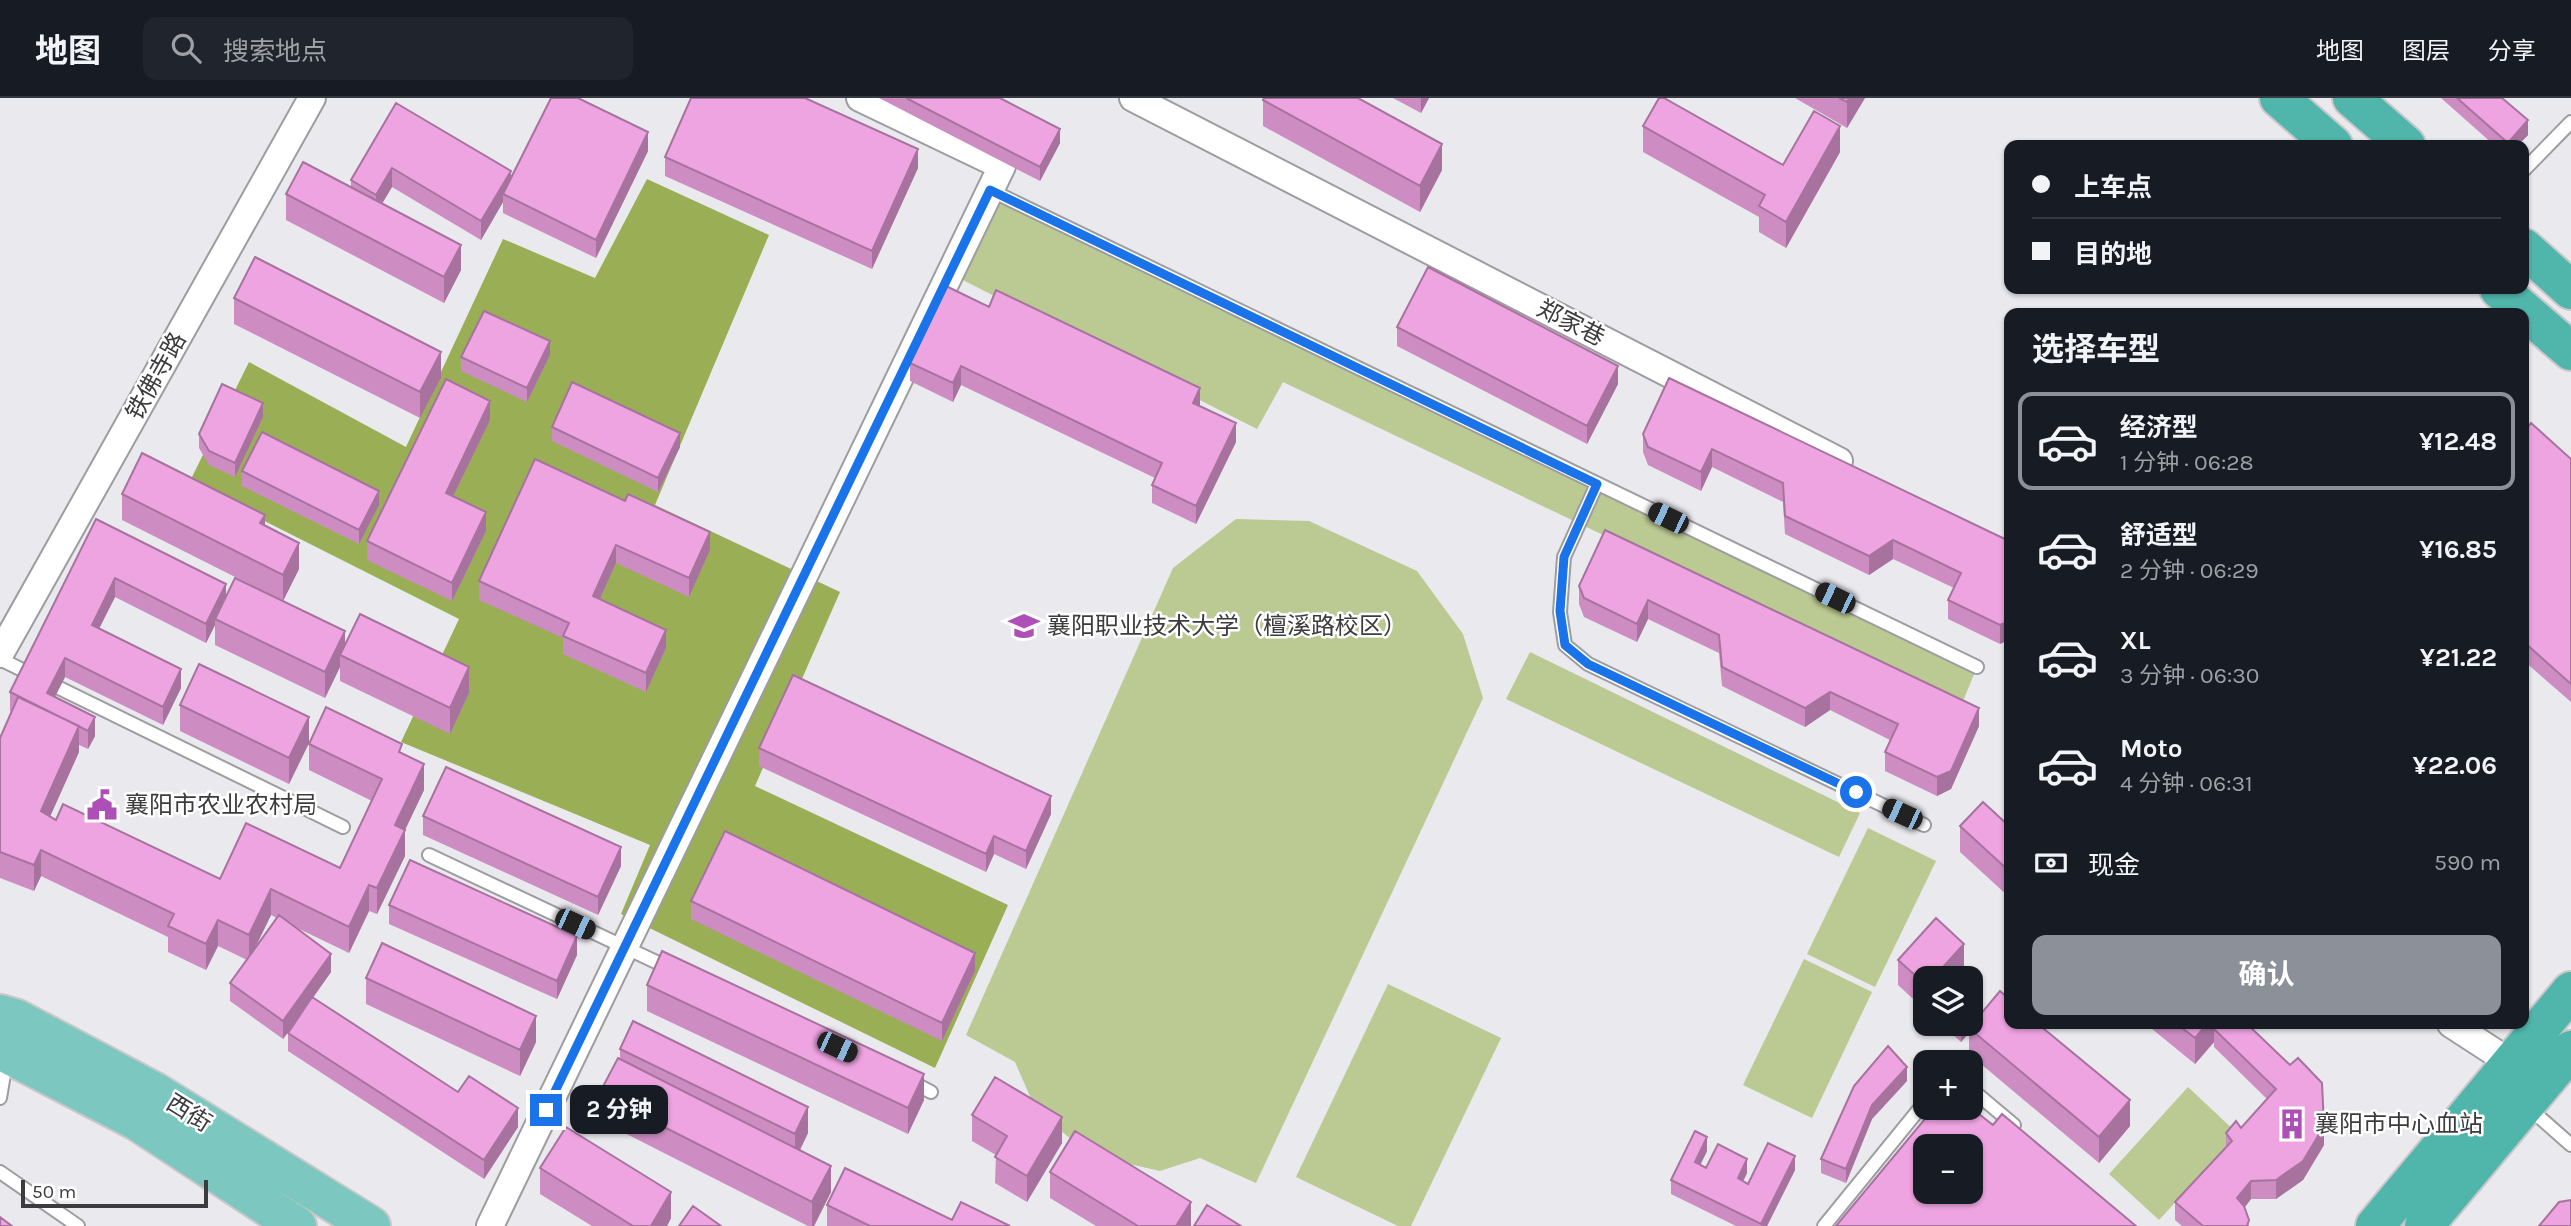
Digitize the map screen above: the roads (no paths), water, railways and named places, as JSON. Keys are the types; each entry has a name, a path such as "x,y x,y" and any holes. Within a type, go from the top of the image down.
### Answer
{"highway":[{"path":"2279,98 2327,140"},
{"path":"2352,98 2400,140"},
{"path":"2529,252 2571,290"},
{"path":"2505,294 2521,308"},
{"path":"2529,315 2571,351"},
{"path":"2375,1226 2571,991"},
{"path":"2424,1226 2571,1050"}],"main road":[{"name":"西街","path":"0,1014 17,1019 155,1092 371,1226"},
{"name":"西街","path":"3,1059 137,1121 297,1226"}],"street":[{"name":"铁佛寺路","path":"0,654 312,98"},
{"path":"490,1226 1002,166 860,98"},
{"name":"郑家巷","path":"1133,98 1861,472"},
{"path":"2459,1029 2511,1063"}],"lane":[{"path":"2529,165 2571,122"},
{"path":"990,190 1977,667"},
{"path":"1597,484 1564,557 1560,611 1565,645 1588,664 1924,825"},
{"path":"0,659 343,827"},
{"path":"429,855 686,976"},
{"path":"0,1098 3,1059"},
{"path":"895,1074 932,1092"},
{"path":"1983,1099 2021,1131"},
{"path":"2525,1105 2571,1145"},
{"path":"1824,1226 1913,1117"},
{"path":"0,1172 78,1226"}],"place":[{"name":"襄阳职业技术大学（檀溪路校区）","path":"1024,626"},
{"name":"襄阳市农业农村局","path":"102,805"},
{"name":"襄阳市中心血站","path":"2292,1124"}]}
